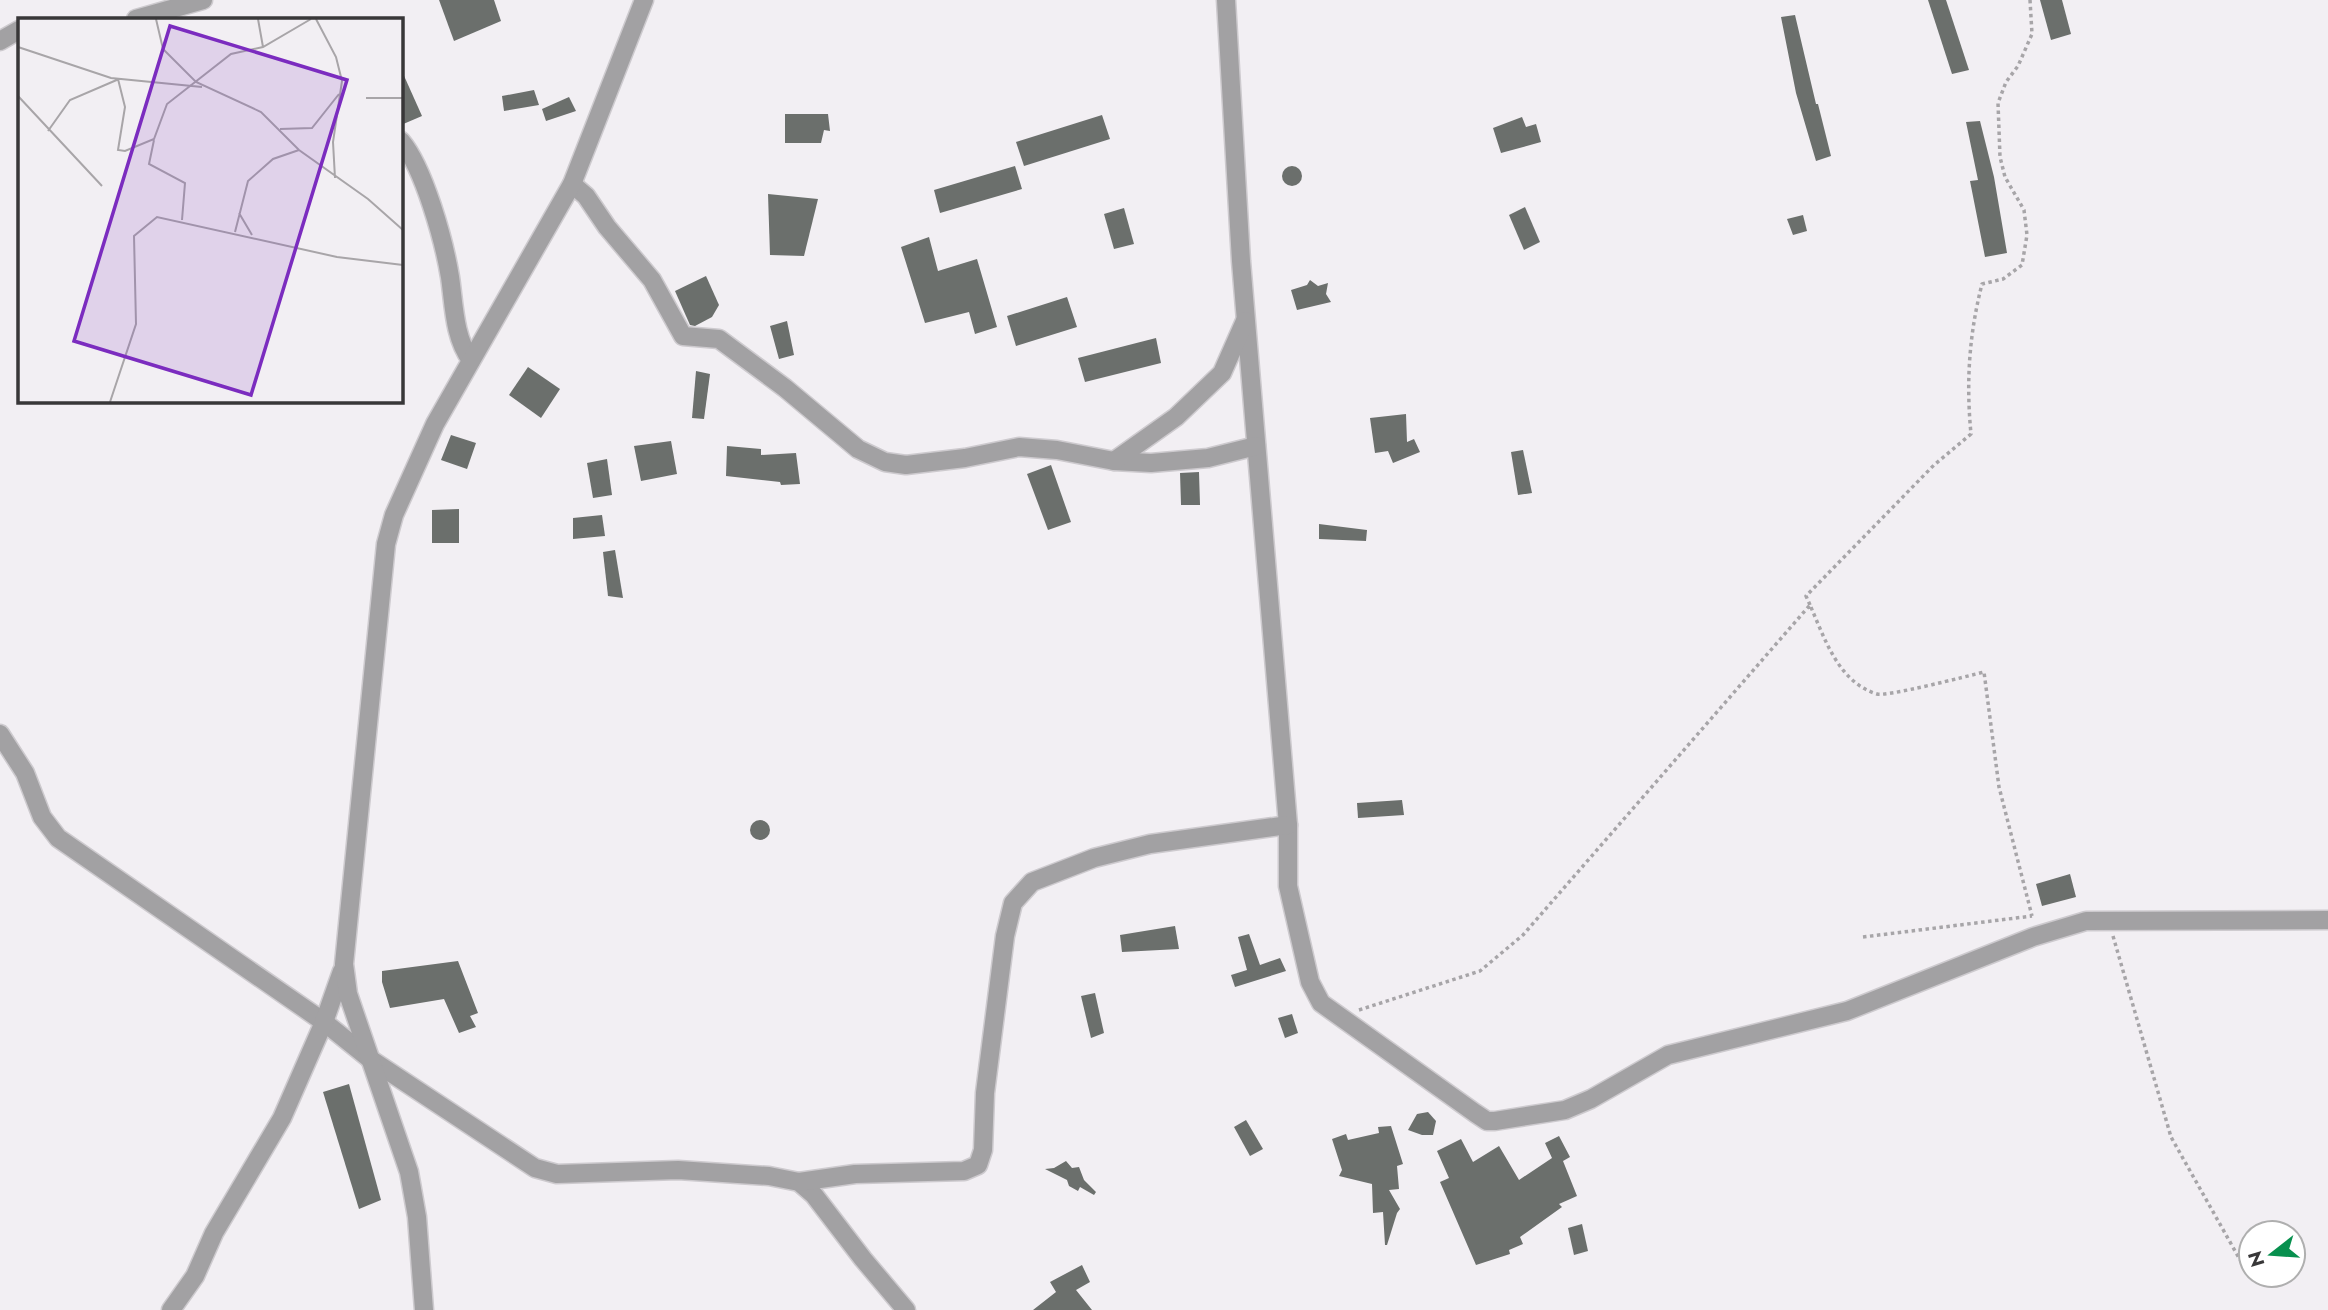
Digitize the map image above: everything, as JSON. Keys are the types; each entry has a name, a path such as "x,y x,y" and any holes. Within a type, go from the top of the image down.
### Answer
{"street":[{"path":"140,18 203,0"},
{"path":"424,1310 417,1217 409,1172 348,994 344,964 386,544 394,515 435,424 572,184 644,0"},
{"path":"1226,0 1245,320 1288,825 1288,886 1310,982 1321,1003 1475,1113 1487,1121 1496,1121 1565,1110 1591,1099 1668,1055 1847,1011 2033,937 2086,921 2328,920"},
{"path":"0,41 18,31"},
{"path":"402,142 411,152 433,212 448,267 459,337 471,360"},
{"path":"572,184 586,196 607,227 652,281 683,336 719,339 785,388 858,449 885,461 906,465 965,458 1019,447 1057,450 1114,461 1151,463 1208,458 1256,446"},
{"path":"1114,461 1176,416 1222,373 1245,320"},
{"path":"0,734 25,773 42,817 58,838 324,1022 370,1059 535,1168 557,1174 692,1171 769,1176 799,1182 855,1174 964,1171 978,1165 983,1150 985,1093 1005,936 1013,903 1032,882 1094,858 1150,844 1288,825"},
{"path":"171,1310 195,1276 214,1233 282,1118 324,1022 344,964"},
{"path":"799,1182 814,1195 906,1310"}],"path":[{"path":"1863,937 2032,916 1998,787 1984,672 1880,695 1855,682 1834,659 1806,596 1934,465 1971,434 1968,398 1972,326 1982,284 2003,279 2022,265 2027,235 2024,210 2004,177 2000,157 1998,103 2006,82 2018,66 2032,34 2030,0"},
{"path":"1340,1016 1480,971 1522,935 1810,606"},
{"path":"2109,921 2171,1137 2237,1255"}],"building":[{"path":"439,0 494,0 501,21 454,41"},
{"path":"1928,0 1946,0 1969,70 1952,74"},
{"path":"2040,0 2062,0 2071,34 2051,40"},
{"path":"1795,15 1831,156 1816,161 1796,93 1781,17"},
{"path":"402,71 422,116 402,125"},
{"path":"534,90 539,105 504,111 502,96"},
{"path":"569,97 576,111 546,121 542,109"},
{"path":"785,114 828,114 830,131 824,130 821,143 785,143"},
{"path":"1102,115 1110,139 1024,166 1016,142"},
{"path":"1522,117 1526,127 1536,124 1541,142 1501,153 1493,128"},
{"path":"1980,121 1994,177 2007,253 1985,257 1970,181 1978,180 1966,122"},
{"path":"1015,166 1022,189 940,213 934,190"},
{"path":"1288,166 1296,166 1302,176 1296,186 1288,186 1282,180 1282,172"},
{"path":"768,194 818,199 804,256 770,255"},
{"path":"1525,207 1540,242 1524,250 1509,215"},
{"path":"1124,208 1134,244 1114,249 1104,214"},
{"path":"1803,215 1807,231 1793,235 1787,219"},
{"path":"929,237 938,271 977,259 997,327 975,334 969,312 925,323 901,247"},
{"path":"706,276 719,305 712,317 695,326 690,325 675,291"},
{"path":"1310,280 1318,286 1328,283 1326,294 1331,302 1297,310 1291,290 1307,285"},
{"path":"1067,297 1077,327 1016,346 1007,316"},
{"path":"787,321 794,355 779,359 770,326"},
{"path":"1156,338 1161,363 1085,382 1078,358"},
{"path":"528,367 560,389 541,418 509,395"},
{"path":"696,371 710,374 704,419 692,418"},
{"path":"1406,414 1407,442 1414,439 1420,452 1393,463 1388,451 1375,453 1370,418"},
{"path":"451,435 476,443 467,469 441,460"},
{"path":"671,441 677,474 641,481 634,446"},
{"path":"727,446 761,449 761,455 796,453 800,484 781,485 780,482 726,476"},
{"path":"1523,450 1532,493 1518,495 1511,452"},
{"path":"607,459 612,495 593,498 587,463"},
{"path":"1051,465 1071,522 1048,530 1027,474"},
{"path":"1199,472 1200,505 1181,505 1180,473"},
{"path":"459,509 459,543 432,543 432,510"},
{"path":"602,515 605,536 573,539 573,518"},
{"path":"1319,524 1367,530 1366,541 1319,539"},
{"path":"615,550 623,598 608,596 603,552"},
{"path":"1402,800 1404,815 1358,818 1357,803"},
{"path":"760,820 767,823 770,830 767,837 760,840 753,837 750,830 753,823"},
{"path":"2070,874 2076,897 2042,906 2036,884"},
{"path":"1175,926 1179,949 1122,952 1120,935"},
{"path":"1249,934 1260,965 1280,958 1286,971 1235,987 1231,975 1247,970 1238,937"},
{"path":"458,961 478,1013 470,1016 476,1027 459,1033 444,999 390,1008 382,982 382,971"},
{"path":"1095,993 1104,1033 1091,1038 1081,996"},
{"path":"1292,1014 1298,1033 1285,1038 1278,1018"},
{"path":"349,1084 381,1200 359,1209 323,1092"},
{"path":"1428,1112 1436,1121 1433,1135 1422,1135 1408,1130 1417,1114"},
{"path":"1246,1120 1263,1149 1250,1156 1234,1127"},
{"path":"1391,1126 1403,1164 1397,1166 1399,1189 1389,1190 1400,1209 1385,1245 1383,1212 1373,1213 1372,1184 1339,1176 1342,1170 1332,1139 1346,1134 1348,1140 1379,1133 1378,1127"},
{"path":"1559,1136 1570,1157 1563,1161 1577,1196 1559,1204 1562,1207 1520,1237 1523,1244 1509,1250 1510,1254 1476,1265 1440,1182 1449,1178 1437,1151 1461,1139 1473,1162 1499,1146 1519,1180 1552,1158 1545,1143"},
{"path":"1066,1161 1072,1168 1079,1167 1084,1180 1096,1192 1094,1195 1080,1187 1078,1191 1069,1186 1067,1180 1045,1169 1054,1168"},
{"path":"1582,1224 1588,1251 1574,1255 1568,1228"},
{"path":"1082,1265 1090,1282 1076,1290 1092,1310 1033,1310 1056,1292 1050,1282"}]}
